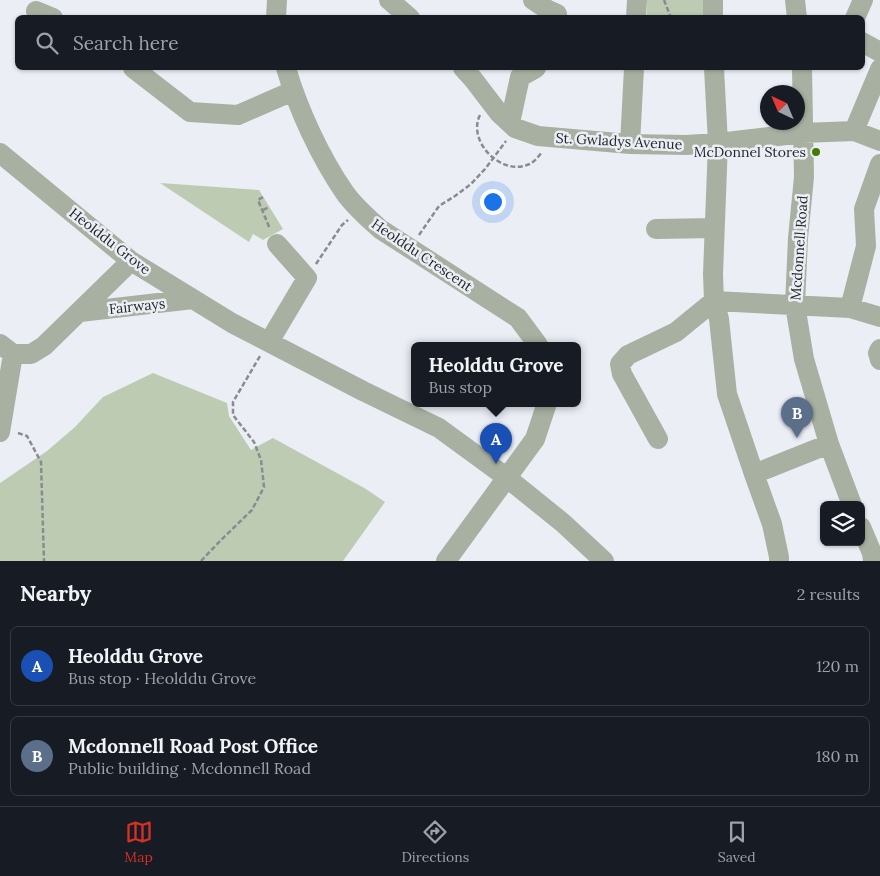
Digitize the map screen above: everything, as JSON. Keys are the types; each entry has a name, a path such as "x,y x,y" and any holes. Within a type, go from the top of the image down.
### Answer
{"street":[{"path":"276,15 277,0"},
{"path":"389,0 406,15"},
{"path":"533,0 548,10 559,10"},
{"path":"636,15 637,0"},
{"path":"713,0 713,15"},
{"path":"795,0 797,15"},
{"path":"857,15 863,0"},
{"path":"865,44 880,52"},
{"path":"880,69 854,131 880,141"},
{"path":"135,70 190,112 238,115 293,91"},
{"name":"Heolddu Crescent","path":"287,70 293,91 312,135 346,194 361,211 380,229 518,318 536,342"},
{"name":"St. Gwladys Avenue","path":"464,70 499,113 508,132 515,128 546,137 630,144 686,145 803,133 854,131"},
{"path":"508,132 520,77 532,70"},
{"path":"630,144 634,70"},
{"path":"714,70 718,143 714,228 714,302 719,319 727,394 772,524 779,557 778,561"},
{"name":"Mcdonnell Road","path":"802,70 804,177 798,238 795,305 804,358 829,444 850,501"},
{"name":"Heolddu Grove","path":"0,153 131,261 232,323 439,428 562,523 604,561"},
{"path":"850,308 872,228 864,209 880,164"},
{"path":"656,229 714,228"},
{"path":"269,342 307,278 276,244"},
{"name":"Fairways","path":"0,430 7,349 31,354 44,346 131,261"},
{"name":"Fairways","path":"80,312 193,299"},
{"path":"658,439 622,374 620,364 628,354 676,332 714,302 850,308 880,317"},
{"path":"880,349 878,353 880,360"},
{"path":"446,561 535,439 546,407"},
{"path":"754,474 829,444"},
{"path":"865,537 873,561"}],"path":[{"path":"664,0 670,15"},
{"path":"491,102 479,118 478,127 479,138 492,158 504,165 527,166 537,159 545,148 546,137"},
{"path":"410,249 439,206 471,184 485,169 508,132"},
{"path":"262,197 258,200 276,244"},
{"path":"263,210 269,207"},
{"path":"307,278 342,224 361,211"},
{"path":"201,561 252,510 264,487 261,460 254,442 233,415 233,402 269,342"},
{"path":"0,430 27,436 41,462 44,561"}],"green space":[{"path":"647,0 706,0 707,15 647,15"},
{"path":"160,183 259,190 283,229 263,240 253,234 249,242"},
{"path":"153,373 227,403 229,416 251,450 273,438 366,489 385,502 343,561 0,561 0,483 47,451 75,427 103,397"}],"place":[{"name":"McDonnel Stores","path":"816,152"},
{"name":"Mcdonnell Road Post Office","path":"797,438"},
{"name":"Heolddu Grove","path":"496,464"}]}
